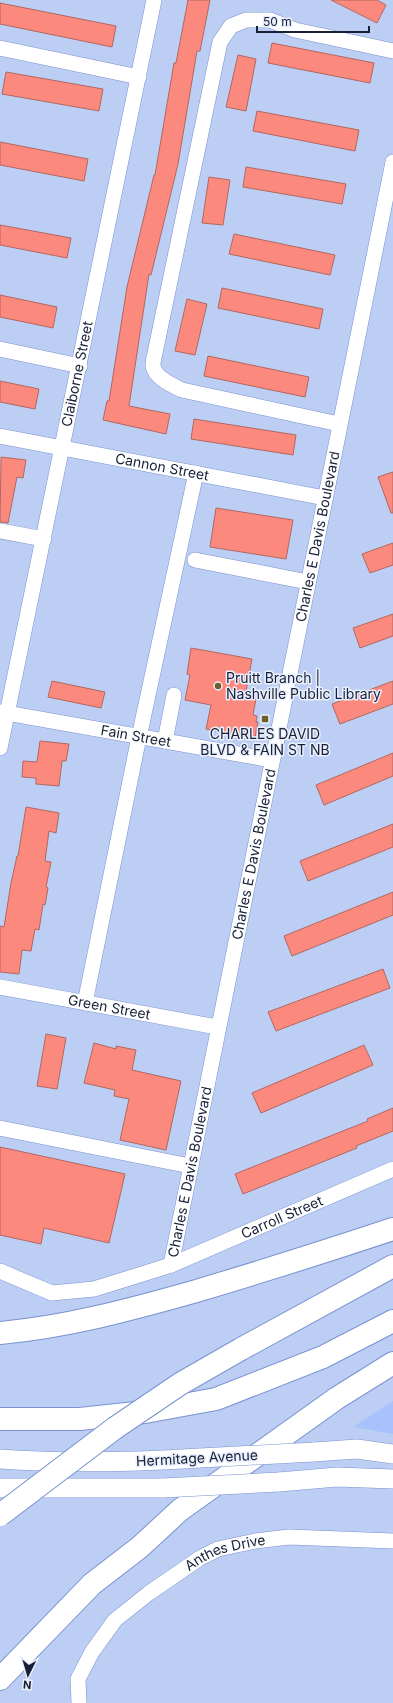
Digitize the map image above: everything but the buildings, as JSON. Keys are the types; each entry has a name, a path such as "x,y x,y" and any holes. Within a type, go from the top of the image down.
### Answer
{"highway":[{"path":"0,1333 36,1330 123,1312 288,1264 393,1229"},
{"path":"0,1515 115,1428 180,1384 241,1348 393,1266"},
{"path":"0,1420 80,1419 145,1412 216,1399 323,1357 393,1321"},
{"path":"0,1679 92,1584 140,1547 180,1510 337,1398 393,1363"}],"main road":[{"name":"Hermitage Avenue","path":"0,1459 39,1462 200,1458 357,1450 393,1454"},
{"name":"Hermitage Avenue","path":"0,1488 163,1488 279,1482 337,1477 393,1479"}],"street":[{"name":"Claiborne Street","path":"0,748 4,713 44,539 154,0"},
{"path":"339,424 182,390 165,381 157,373 153,367 155,353 220,42 231,26 246,20 270,20 295,30 393,51"},
{"path":"0,48 139,77"},
{"name":"Charles E Davis Boulevard","path":"171,1265 217,1027 392,170"},
{"path":"0,349 80,366"},
{"name":"Cannon Street","path":"0,436 324,498"},
{"path":"85,1003 139,737 196,473"},
{"path":"0,531 44,539"},
{"path":"195,560 308,582"},
{"path":"164,741 174,695"},
{"name":"Fain Street","path":"4,713 272,760"},
{"name":"Green Street","path":"0,987 217,1027"},
{"path":"0,1128 190,1166"},
{"name":"Carroll Street","path":"0,1271 52,1293 94,1289 171,1265 393,1169"},
{"name":"Anthes Drive","path":"79,1703 78,1679 92,1652 115,1620 174,1575 200,1558 218,1549 255,1541 288,1537 393,1541"}],"shaded area":[{"path":"393,1401 393,1434 353,1427"}],"place":[{"name":"Pruitt Branch | Nashville Public Library","path":"218,686"},
{"name":"CHARLES DAVID BLVD & FAIN ST NB","path":"265,719"}]}
